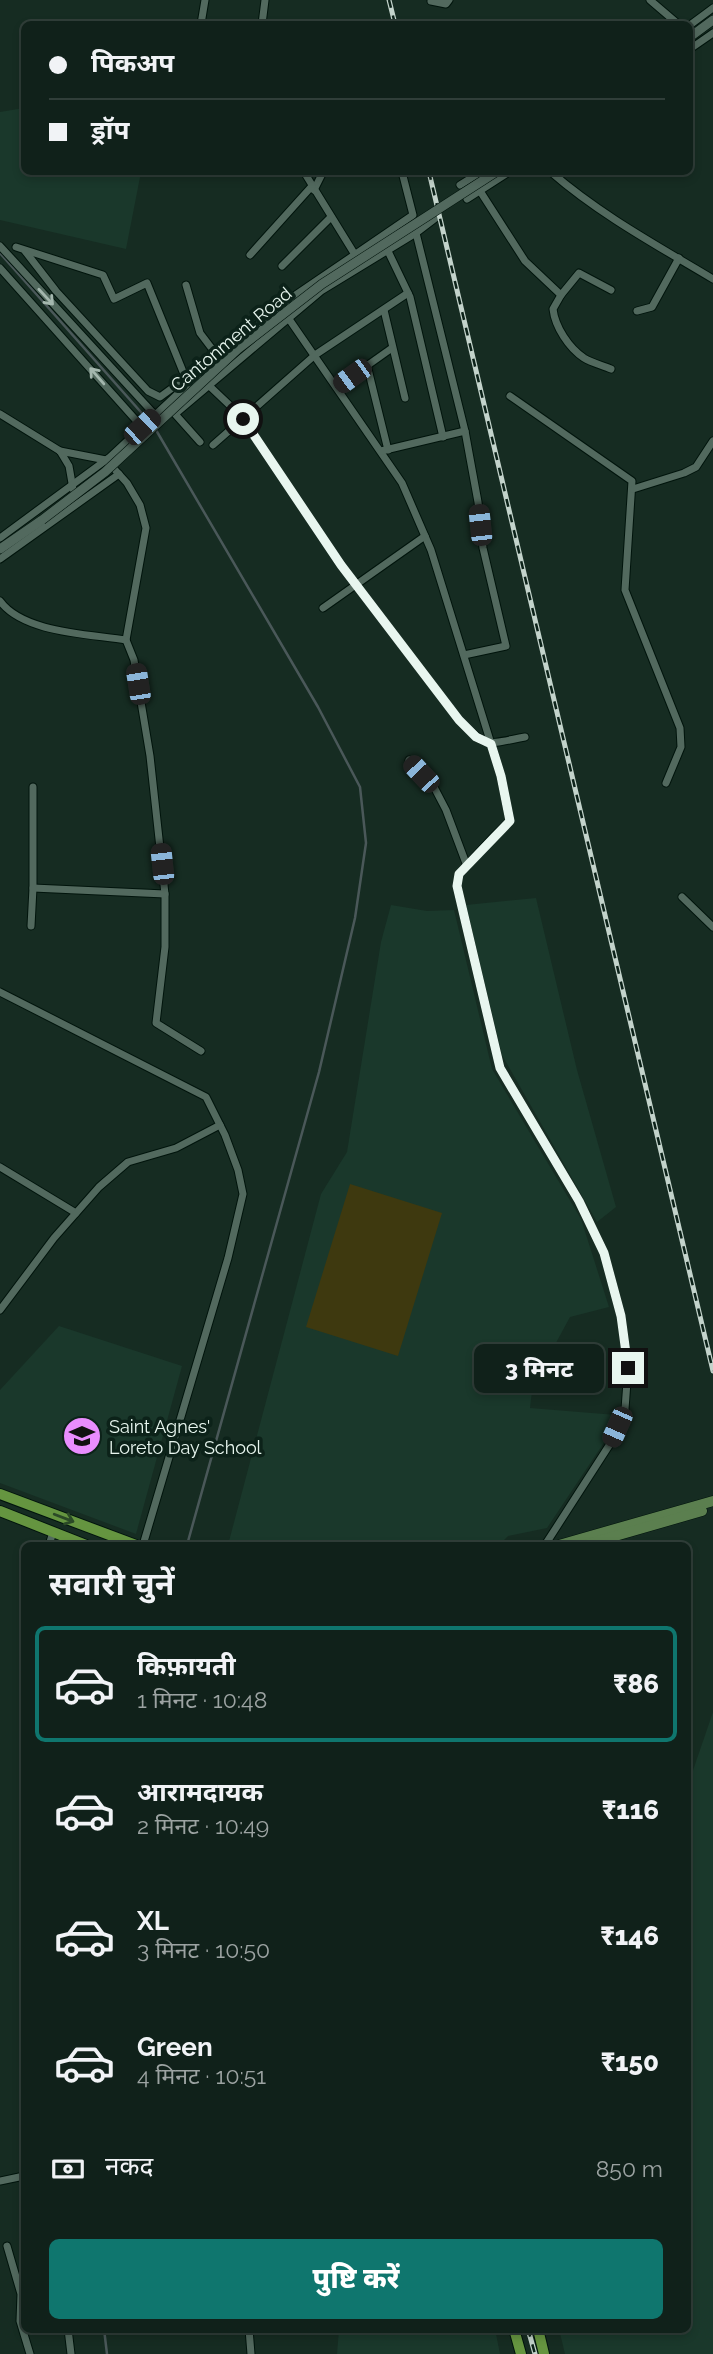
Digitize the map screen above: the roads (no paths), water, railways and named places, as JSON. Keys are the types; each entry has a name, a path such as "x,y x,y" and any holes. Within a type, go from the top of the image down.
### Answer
{"main road":[{"path":"0,1494 128,1542"},
{"path":"570,1542 713,1502"},
{"path":"594,1542 713,1508"},
{"path":"0,1511 78,1542"},
{"path":"515,2333 521,2354"},
{"path":"539,2333 544,2354"}],"street":[{"path":"202,21 205,0"},
{"path":"262,21 265,0"},
{"path":"430,1 446,4 449,0"},
{"path":"650,0 674,21"},
{"path":"693,23 713,8"},
{"path":"693,35 713,20"},
{"path":"693,47 713,33"},
{"path":"306,175 362,267"},
{"path":"250,256 313,188 321,175"},
{"path":"25,251 56,291 148,391 160,397 198,375 280,306 413,215 403,175"},
{"path":"460,185 476,175"},
{"name":"Cantonment Road","path":"0,549 105,472 238,349 322,284 491,175"},
{"path":"467,199 504,175"},
{"path":"555,175 589,201 713,279"},
{"path":"480,191 525,261 561,295"},
{"path":"282,266 331,217"},
{"path":"200,442 175,414 321,291 438,217"},
{"path":"416,233 465,431 483,548 506,646 464,655"},
{"path":"380,236 408,293 443,437"},
{"path":"0,246 155,415"},
{"path":"16,247 103,275 114,299 147,283 187,381"},
{"path":"637,311 652,307 679,258"},
{"path":"0,268 142,427"},
{"path":"611,290 579,273 553,309 557,327 582,357 611,369"},
{"path":"186,285 200,333 219,358"},
{"path":"213,445 315,355 408,293"},
{"path":"280,306 384,451 402,483 425,536 501,776 510,821 459,874 457,886 500,1068 579,1201 604,1253 621,1316 628,1368 625,1409 610,1444 547,1542"},
{"path":"384,310 405,398"},
{"path":"337,387 392,348"},
{"path":"368,365 384,451"},
{"path":"198,375 243,419 356,585 459,720 476,737 491,744 525,737"},
{"path":"0,538 106,460 187,381"},
{"path":"510,396 632,481 625,590 680,728 681,747 666,783"},
{"path":"0,414 60,451 106,460 127,483 140,505 146,528 126,639 135,660 148,743 165,894 165,947 156,1023 201,1051"},
{"path":"384,451 465,431"},
{"path":"633,489 696,467 713,441"},
{"path":"60,451 69,466 74,506"},
{"path":"0,559 119,474"},
{"path":"323,608 425,536"},
{"path":"0,601 20,619 55,630 126,639"},
{"path":"409,760 434,787 446,810 467,866"},
{"path":"31,926 33,787"},
{"path":"33,888 165,894"},
{"path":"682,897 713,927"},
{"path":"0,992 205,1097 220,1125 238,1170 243,1194 228,1258 144,1542"},
{"path":"0,1310 54,1238 99,1186 128,1162 176,1148 220,1125"},
{"path":"0,1167 76,1213"},
{"path":"50,1542 53,1532"},
{"path":"0,2181 21,2177"},
{"path":"7,2246 21,2294 21,2324"},
{"path":"24,2333 30,2354"},
{"path":"68,2333 71,2354"},
{"path":"249,2333 251,2354"}],"waterway":[{"path":"0,253 147,419"},
{"path":"156,430 318,707 360,787 366,843 355,918 319,1072 188,1542"},
{"path":"104,2333 107,2354"}],"railway":[{"path":"389,0 394,21"},
{"path":"430,175 713,1371"},
{"path":"529,2333 535,2354"}],"place":[{"name":"Saint Agnes' Loreto Day School","path":"82,1436"}]}
